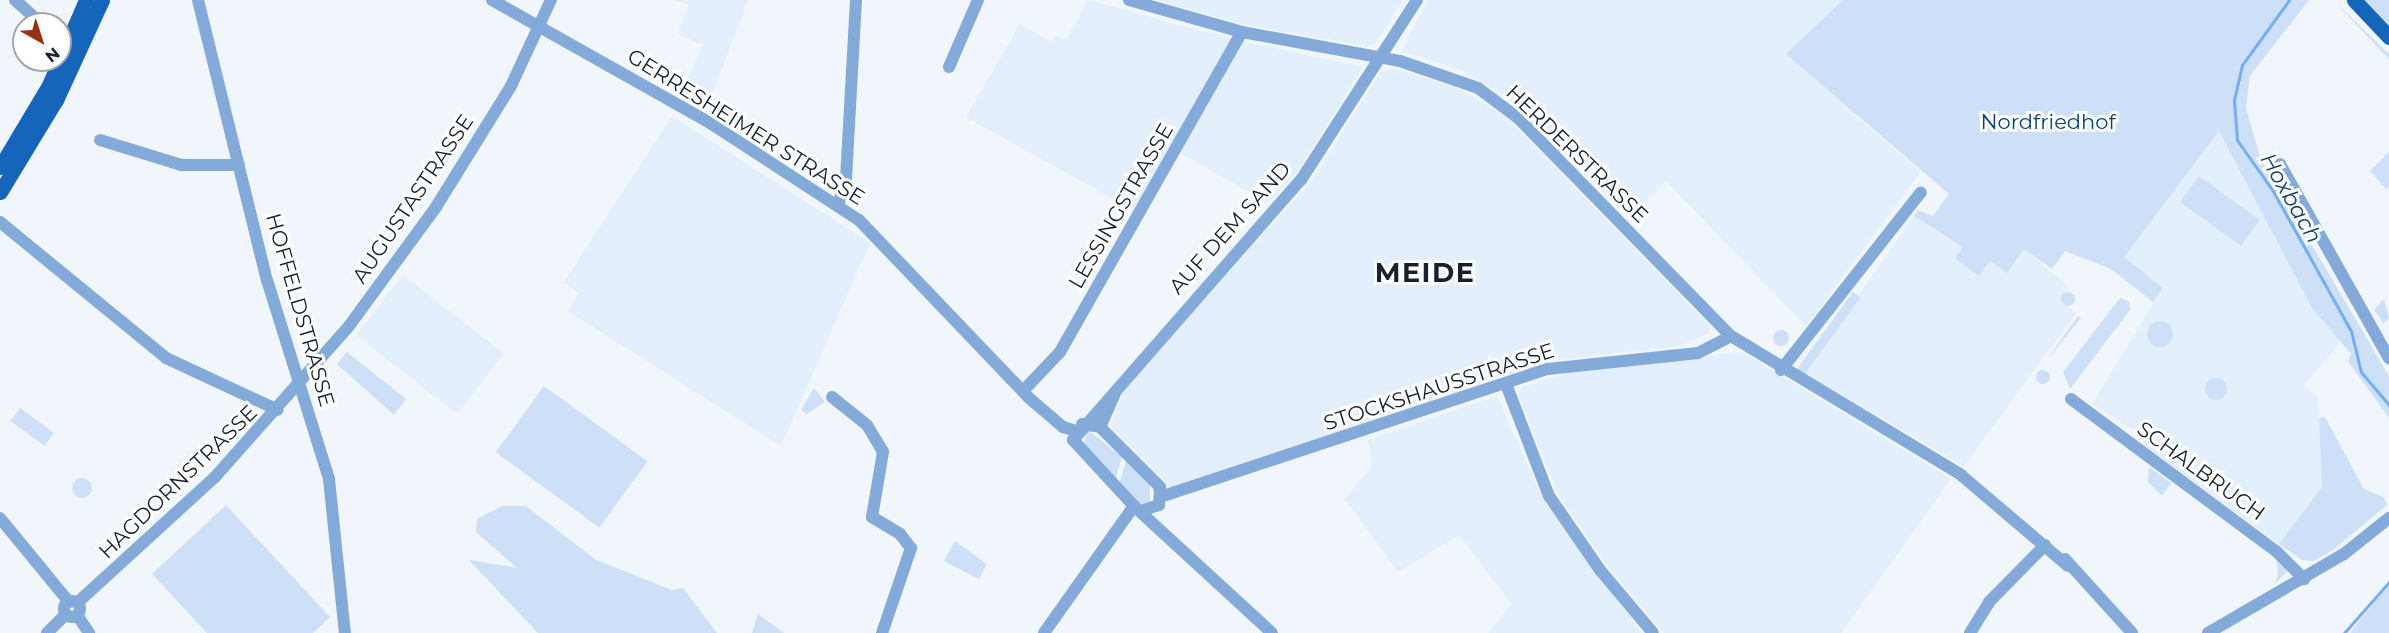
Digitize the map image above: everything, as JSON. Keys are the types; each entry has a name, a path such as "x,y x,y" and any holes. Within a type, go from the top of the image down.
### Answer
{"main road":[{"path":"0,167 49,85 86,0"},
{"path":"0,192 57,100 102,0"},
{"path":"2354,0 2389,37"}],"street":[{"path":"15,0 28,12"},
{"name":"HOFFELDSTRASSE","path":"198,0 267,280 302,385 337,517 345,633"},
{"name":"GERRESHEIMER STRASSE","path":"492,0 542,25 838,206 874,232 1026,394 1077,432 1138,509 1272,633"},
{"name":"AUGUSTASTRASSE","path":"302,385 436,207 542,25 551,0"},
{"path":"838,206 846,179 856,0"},
{"path":"950,67 978,0"},
{"name":"HERDERSTRASSE","path":"1129,0 1242,32 1381,58 1458,78 1498,102 1731,336 1781,370 1961,476 2048,547 2132,633"},
{"name":"AUF DEM SAND","path":"1077,432 1301,180 1417,0"},
{"name":"LESSINGSTRASSE","path":"1026,394 1060,352 1176,152 1242,32"},
{"path":"100,140 182,165 239,165"},
{"path":"2280,165 2389,358"},
{"path":"1781,370 1921,192"},
{"path":"0,222 166,358 278,410"},
{"name":"STOCKSHAUSSTRASSE","path":"1160,502 1506,384 1577,364 1698,353 1731,336"},
{"name":"AUF DEM SAND","path":"1100,427 1120,384"},
{"path":"1506,384 1549,496 1600,570 1653,633"},
{"name":"HAGDORNSTRASSE","path":"47,633 156,534 302,385"},
{"path":"832,397 867,425 884,452 872,517 900,534 911,548 882,633"},
{"name":"SCHALBRUCH","path":"2071,399 2276,551 2304,579"},
{"path":"1077,432 1100,427"},
{"name":"GERRESHEIMER STRASSE","path":"1100,427 1160,487 1160,502 1174,540"},
{"path":"1044,633 1138,509 1160,502"},
{"path":"0,518 72,608 89,633"},
{"path":"2208,633 2304,579 2389,518"},
{"path":"1970,633 1989,602 2048,547"}],"shaded area":[{"path":"674,0 748,0 706,111 680,95 703,45 678,34 689,5"},
{"path":"1088,0 1235,40 1137,212 966,117 1020,24 1052,42 1056,35 1066,40"},
{"path":"1158,0 1403,0 1376,43 1367,46 1242,24"},
{"path":"1428,0 1901,0 1855,116 1921,172 1806,326 1666,181 1629,217 1504,95 1461,70 1401,51"},
{"path":"1240,41 1363,67 1298,171 1268,203 1179,152"},
{"path":"1395,69 1457,88 1506,117 1709,325 1709,333 1679,346 1555,360 1172,487 1111,426 1124,389 1313,179 1381,72"},
{"path":"672,116 870,243 781,446 568,311 579,293 564,282"},
{"path":"2219,130 2312,308 2340,342 2304,386 2318,397 2322,487 2279,544 2143,445 2143,436 2092,404 2163,288 2124,257"},
{"path":"1914,216 1964,247 1979,275 1990,261 2024,249 2069,287 2060,301 2076,313 1964,466 1804,373"},
{"path":"403,275 504,354 457,414 356,335"},
{"path":"1742,352 1951,479 1841,633 1664,633 1612,572 1559,496 1518,395 1522,387 1569,373"},
{"path":"1497,396 1544,501 1642,633 1488,633 1512,604 1459,535 1398,572 1345,499 1372,466 1368,440"}],"green space":[{"name":"Nordfriedhof","path":"1843,0 2309,0 2250,76 2246,108 2260,157 2389,376 2389,418 2348,361 2351,354 2312,308 2219,131 2124,257 2163,288 2153,302 2111,269 2065,251 2052,269 2024,249 2007,273 1990,261 1979,276 1955,258 1963,247 1914,216 1918,210 1933,216 1949,194 1786,54"},
{"path":"2333,0 2389,54 2389,59"},
{"path":"2362,0 2389,0 2389,29"},
{"path":"2389,152 2389,187 2386,189 2370,171"},
{"path":"2199,176 2260,220 2241,246 2180,202"},
{"path":"1853,292 1860,297 1804,374 1797,369"},
{"path":"2065,292 2071,292 2075,299 2071,306 2065,306 2061,302 2061,296"},
{"path":"2120,298 2129,302 2130,310 2070,389 2063,372"},
{"path":"2384,299 2389,319 2383,323 2374,310"},
{"path":"2078,316 2081,318 2046,361"},
{"path":"2160,321 2169,325 2173,334 2169,343 2160,347 2151,343 2147,334 2151,325"},
{"path":"1781,330 1789,338 1781,346 1773,338"},
{"path":"347,352 406,399 394,415 337,364"},
{"path":"2043,370 2048,372 2050,377 2048,382 2043,384 2038,382 2036,377 2038,372"},
{"path":"2216,378 2226,385 2227,389 2220,399 2216,400 2206,393 2205,389 2212,379"},
{"path":"544,386 648,461 599,528 496,452"},
{"path":"814,388 825,402 807,414 801,410"},
{"path":"20,408 54,433 45,446 11,421"},
{"path":"2325,417 2364,489 2383,497 2387,505 2333,550 2313,561 2302,560 2279,544 2322,487 2319,418"},
{"path":"1088,430 1122,457 1115,480 1083,446"},
{"path":"1126,461 1150,484 1150,503 1140,504 1119,484"},
{"path":"2149,467 2171,483 2162,496 2148,482"},
{"path":"78,478 86,478 92,484 92,492 86,498 78,498 72,492 72,484"},
{"path":"226,505 330,617 313,633 207,633 152,574"},
{"path":"502,506 526,506 596,560 672,590 683,588 717,633 538,633 469,560 517,568 476,532 477,519"},
{"path":"955,541 987,564 979,579 944,561"},
{"path":"2276,559 2288,571 2274,584 2278,575"},
{"path":"2389,585 2389,633 2351,633 2352,630"},
{"path":"758,614 784,633 752,633"}],"waterway":[{"name":"Hoxbach","path":"2289,0 2242,65 2234,100 2237,140 2273,191 2351,331 2361,372 2389,405"},
{"name":"Hoxbach","path":"2344,633 2389,582"}],"district":[{"name":"MEIDE","path":"1425,273"}]}
